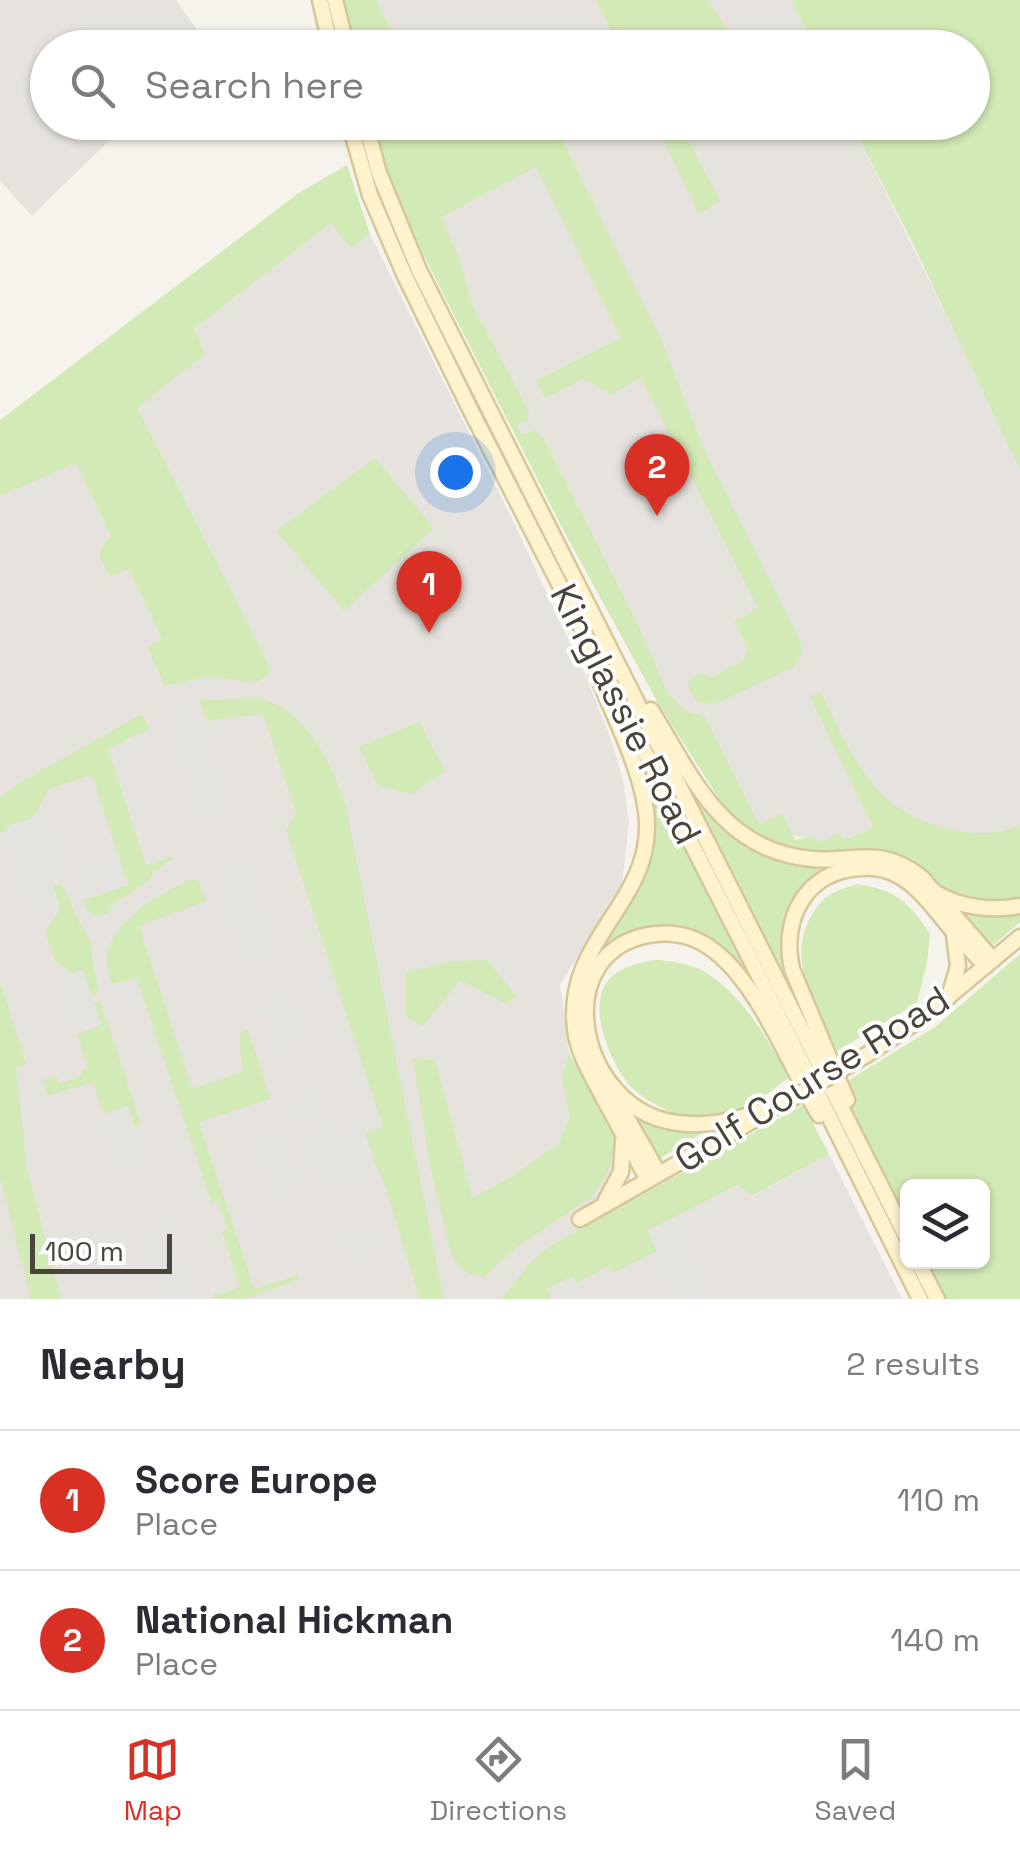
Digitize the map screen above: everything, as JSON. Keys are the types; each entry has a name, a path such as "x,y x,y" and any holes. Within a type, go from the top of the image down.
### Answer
{"main road":[{"path":"320,0 327,30"},
{"path":"335,0 342,30"},
{"name":"Kinglassie Road","path":"353,140 370,196 469,407 920,1299"},
{"name":"Kinglassie Road","path":"370,140 419,270 900,1225"},
{"path":"564,592 638,778 647,816 646,842 636,877 586,957 579,977 574,1007 576,1036 584,1060 624,1135 653,1177"},
{"path":"603,633 712,806 739,834 758,846 797,858 886,859 910,869 936,894 989,963"},
{"path":"898,1221 792,969 788,932 798,906 815,885 838,872 864,868 890,871 917,889 954,932 989,963"},
{"path":"936,894 976,907 1020,906"},
{"path":"949,998 958,966 954,932"},
{"path":"653,1177 592,1053 586,1023 588,992 598,968 613,952 638,937 680,934 716,952 755,1000 880,1219"},
{"name":"Golf Course Road","path":"580,1219 868,1054 924,1018 1020,937"},
{"path":"604,1078 633,1105 674,1123 715,1124 781,1105"},
{"path":"602,1205 621,1172 624,1135"},
{"path":"922,1269 937,1299"}],"shaded area":[{"path":"0,0 176,0 197,30 30,30 30,140 110,140 32,216 0,181"},
{"path":"360,0 791,0 806,30 367,30"},
{"path":"396,140 859,140 1020,463 1020,853 881,850 759,830 694,745 491,383"},
{"path":"332,222 351,248 370,234 512,519 585,674 613,745 629,823 622,882 560,985 569,1053 616,1137 647,1230 739,1185 753,1196 829,1154 902,1299 0,1299 0,496 76,462 194,329"},
{"path":"195,710 224,815 207,820 174,717"},
{"path":"33,818 43,846 57,842 65,865 48,871 60,908 36,916 6,827"},
{"path":"119,858 128,885 90,898 81,871"},
{"path":"245,862 253,887 248,889 271,956 264,958 249,959 226,889 236,885 234,866"},
{"path":"83,970 101,1025 77,1034 59,978"},
{"path":"288,999 301,1039 278,1047 265,1006"},
{"path":"318,1099 324,1116 302,1123 296,1106"},
{"path":"128,1106 147,1166 123,1174 103,1114"},
{"path":"335,1129 339,1142 365,1133 378,1174 338,1187 334,1176 321,1180 307,1138"},
{"path":"281,1135 298,1185 276,1192 259,1142"},
{"path":"670,1219 709,1297 705,1299 681,1299 647,1231"},
{"path":"167,1225 191,1299 167,1299 145,1232"},
{"path":"370,1229 376,1247 349,1256 343,1238"}],"green space":[{"path":"343,0 376,0 391,30 351,30"},
{"path":"596,0 708,0 726,28 722,30 611,30"},
{"path":"791,0 1020,0 1020,470 860,140 990,140 990,30 806,30"},
{"path":"379,140 562,140 661,339 706,454 801,643 802,654 794,667 719,702 696,701 689,679 702,673 711,678 743,660 748,649 734,621 758,608 641,378 611,394 583,379 545,398 536,381 621,338 536,167 441,217 461,263 470,300 529,412 527,420 517,425 522,435 534,430 543,437 640,629 667,692 685,711 705,717 759,824 782,814 795,840 811,836 821,841 839,833 843,839 851,838 873,827 810,697 821,692 862,771 892,803 931,824 961,831 993,833 1020,826 1020,902 992,908 834,852 781,847 749,831 725,808 658,703 566,535 398,205"},
{"path":"663,140 688,140 720,201 699,214"},
{"path":"347,165 370,234 351,248 331,223 194,329 205,354 137,408 272,671 257,682 207,677 165,686 147,647 162,639 129,569 110,577 103,564 100,552 111,536 76,463 0,496 0,420 300,192"},
{"path":"375,458 434,528 344,611 276,531"},
{"path":"260,698 291,715 316,742 346,807 444,1299 420,1299 365,1133 383,1127 286,830 296,814 263,714 207,721 200,700"},
{"path":"140,715 150,730 108,749 146,865 172,859 106,914 93,916 83,900 128,885 92,775 49,789 33,818 7,826 8,831 0,833 0,797"},
{"path":"419,722 445,771 412,794 378,786 359,747"},
{"path":"629,731 769,1009 729,958 654,930 592,970 591,1068 582,980 649,850"},
{"path":"671,758 717,820 756,850 860,862 924,891 849,864 788,916 807,1016 802,1018"},
{"path":"193,879 199,882 206,901 139,926 192,1089 243,1072 239,1033 248,1030 270,1099 199,1122 254,1289 298,1275 299,1280 243,1299 213,1298 215,1293 240,1287 222,1232 227,1229 218,1202 212,1204 137,978 112,984 107,964 112,939 130,917"},
{"path":"60,884 91,941 99,992 92,996 83,971 73,974 54,960 45,932 60,909 53,885"},
{"path":"857,884 891,894 915,913 930,934 927,963 917,1003 837,1051 806,983 802,947 805,930 820,904 840,889"},
{"path":"954,907 1020,911 1020,922 990,948"},
{"path":"1020,954 1020,1299 937,1299 922,1269 990,1269 990,1179 900,1179 900,1224 841,1085 935,1027"},
{"path":"487,960 517,997 505,1003 460,980 423,1026 406,1017 406,972 453,961"},
{"path":"659,960 694,967 719,982 753,1019 789,1077 746,1107 713,1117 670,1112 633,1089 607,1046 600,998 615,974 636,964"},
{"path":"0,981 26,1064 16,1067 27,1170 61,1299 31,1299 0,1176"},
{"path":"94,1002 102,1006 140,1121 135,1129 127,1107 103,1114 93,1082 48,1096 43,1080 56,1076 59,1084 83,1076 81,1071 88,1068 77,1034 101,1025"},
{"path":"569,1053 616,1137 614,1160 594,1195 517,1247 484,1277 467,1273 452,1257 430,1166 413,1058 435,1060 472,1198 510,1178 559,1143 570,1117 562,1077"},
{"path":"803,1105 829,1154 752,1196 738,1185 647,1231 657,1251 613,1273 609,1266 576,1283 572,1276 547,1289 551,1299 501,1299 534,1259 552,1245"},
{"path":"627,1107 709,1129 657,1160"}],"place":[{"name":"National Hickman","path":"657,516"},
{"name":"Score Europe","path":"429,633"}]}
